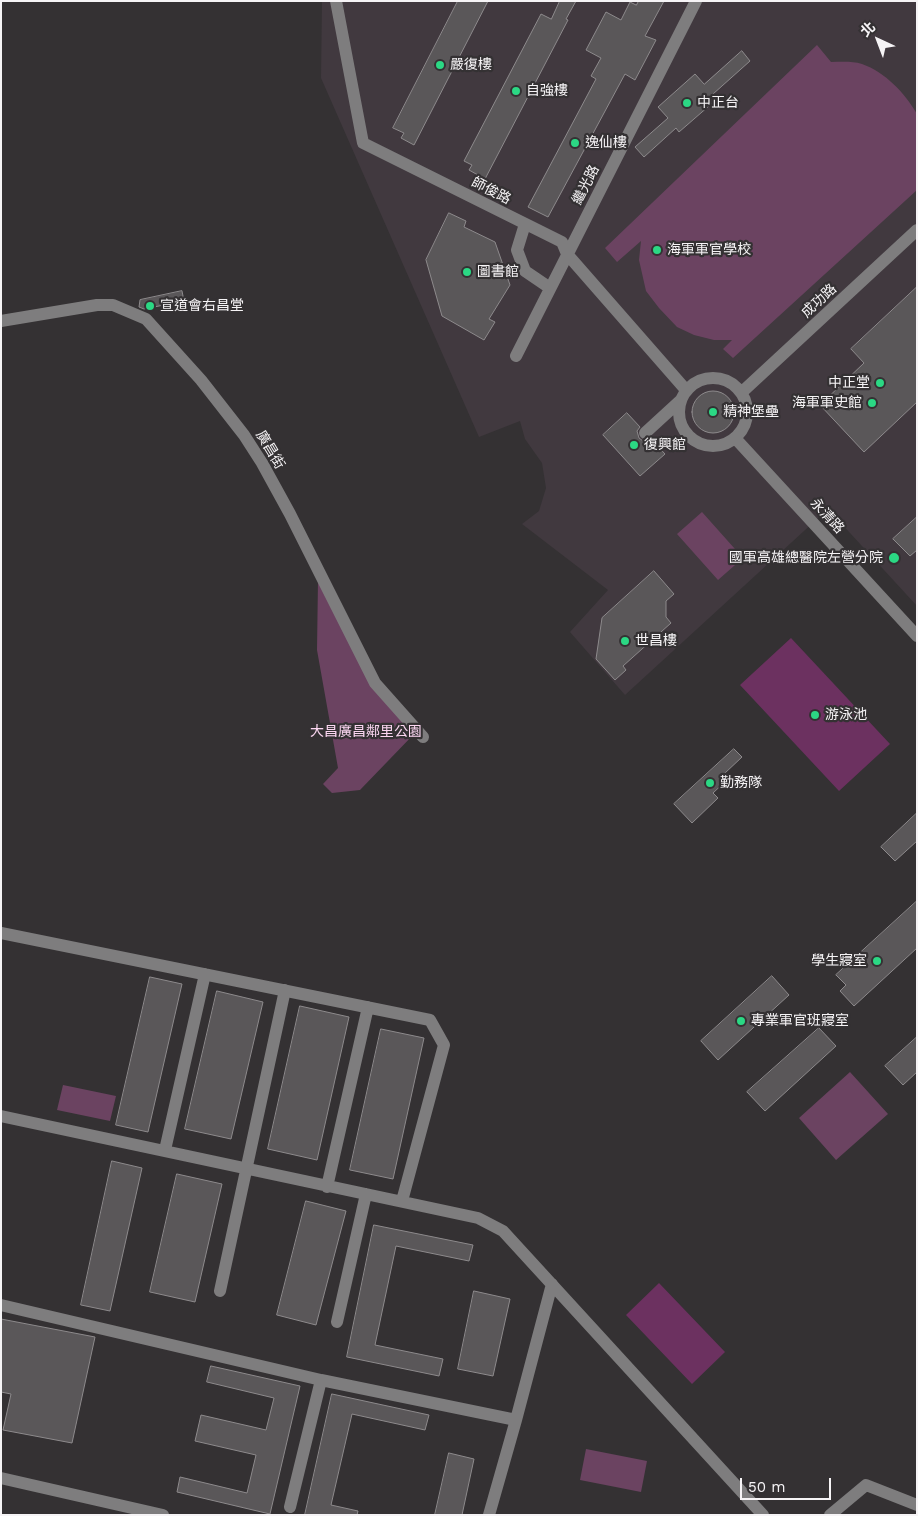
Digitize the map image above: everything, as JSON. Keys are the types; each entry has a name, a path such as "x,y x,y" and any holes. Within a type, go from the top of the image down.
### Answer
{"street":[{"name":"師俊路","path":"336,1 363,143 562,242 567,254 684,395"},
{"name":"繼光路","path":"516,356 696,1"},
{"path":"525,224 517,250 524,271 550,288"},
{"name":"成功路","path":"741,393 917,230"},
{"name":"廣昌街","path":"1,320 97,305 113,305 146,319 201,380 244,434 290,514 374,683 424,737"},
{"path":"645,433 694,383 704,379 725,380 734,385 746,402 746,422 735,438 725,444 703,445 693,440 685,432 680,422 678,411 684,395"},
{"name":"永清路","path":"735,438 917,636"},
{"path":"1,933 430,1020 444,1045 402,1202"},
{"path":"165,1150 205,974"},
{"path":"220,1291 285,990"},
{"path":"327,1187 368,1008"},
{"path":"1,1116 478,1218 504,1230 763,1515"},
{"path":"337,1322 366,1194"},
{"path":"489,1515 552,1284"},
{"path":"1,1305 321,1380 516,1420"},
{"path":"290,1507 321,1380"},
{"path":"1,1478 164,1515"},
{"path":"830,1515 866,1485 917,1505"}],"shaded area":[{"name":"海軍軍官學校","path":"322,1 917,1 917,606 828,509 625,695 570,632 608,590 522,524 539,511 546,488 542,463 525,439 520,421 479,437 321,78"},
{"name":"游泳池","path":"791,638 890,744 839,791 740,685"},
{"path":"659,1283 725,1352 692,1384 626,1315"}],"green space":[{"path":"817,45 831,62 858,63 879,72 894,84 912,106 917,114 917,190 733,358 723,349 732,340 714,340 694,335 677,327 659,308 646,291 639,260 641,241 617,262 605,248"},
{"path":"702,512 743,558 718,580 677,534"},
{"name":"大昌廣昌鄰里公園","path":"318,580 371,685 415,733 360,790 332,793 323,784 338,768 317,650"},
{"path":"850,1072 888,1114 836,1160 799,1118"},
{"path":"63,1085 116,1096 110,1121 57,1110"},
{"path":"586,1449 647,1461 641,1492 580,1480"}],"building":[{"name":"嚴復樓","path":"458,1 488,1 414,145 401,138 404,133 393,128"},
{"name":"自強樓","path":"560,1 576,1 566,19 568,20 485,179 469,170 472,165 464,161 541,14 551,19"},
{"name":"逸仙樓","path":"639,1 664,1 645,36 656,40 635,80 625,74 548,217 528,207 596,79 591,76 601,58 586,50 606,12 621,20 630,2 636,5"},
{"name":"中正台","path":"742,51 750,61 713,94 717,99 679,132 676,128 644,157 635,147 668,118 658,107 695,74 704,84"},
{"name":"圖書館","path":"449,213 466,221 464,227 495,242 510,285 489,319 495,322 484,340 442,316 426,260"},
{"name":"中正堂","path":"917,287 917,402 864,452 820,405 864,363 851,349"},
{"name":"宣道會右昌堂","path":"182,291 184,301 144,309 139,307 140,300"},
{"name":"精神堡壘","path":"713,391 728,397 734,412 728,427 713,433 698,427 692,412 698,397"},
{"name":"復興館","path":"627,413 640,427 637,431 639,438 643,441 651,439 665,454 640,476 603,435"},
{"path":"917,517 917,550 910,556 893,539"},
{"name":"世昌樓","path":"654,571 674,594 666,601 666,617 671,623 623,666 626,670 615,680 596,659 602,618"},
{"name":"勤務隊","path":"734,749 742,757 725,773 729,778 713,793 718,798 692,823 674,804"},
{"path":"917,813 917,841 895,861 881,847"},
{"name":"學生寢室","path":"917,901 917,948 854,1006 840,991 846,985 836,975"},
{"name":"專業軍官班寢室","path":"772,976 789,995 718,1060 701,1041"},
{"path":"150,977 182,984 148,1132 116,1125"},
{"path":"217,991 263,1002 231,1139 185,1129"},
{"path":"300,1006 349,1017 317,1160 268,1149"},
{"name":"專業軍官班寢室","path":"819,1028 836,1046 765,1111 747,1092"},
{"path":"381,1029 424,1038 393,1179 350,1170"},
{"path":"917,1037 917,1072 903,1085 885,1066"},
{"path":"112,1161 142,1168 110,1311 81,1305"},
{"path":"177,1174 222,1184 195,1302 150,1292"},
{"path":"306,1201 346,1211 316,1325 277,1315"},
{"path":"374,1225 473,1245 469,1261 396,1246 375,1345 443,1359 439,1376 347,1357"},
{"path":"474,1291 510,1299 493,1376 458,1369"},
{"path":"1,1319 95,1337 72,1443 3,1430 11,1394 1,1392"},
{"path":"211,1366 300,1386 270,1514 177,1492 180,1477 247,1493 256,1455 195,1441 201,1415 266,1430 274,1398 207,1382"},
{"path":"332,1394 429,1415 425,1430 352,1414 331,1505 358,1511 357,1515 305,1515"},
{"path":"449,1453 474,1459 462,1515 435,1515"}],"place":[{"name":"嚴復樓","path":"440,65"},
{"name":"自強樓","path":"516,91"},
{"name":"中正台","path":"687,103"},
{"name":"逸仙樓","path":"575,143"},
{"name":"海軍軍官學校","path":"657,250"},
{"name":"圖書館","path":"467,272"},
{"name":"宣道會右昌堂","path":"150,306"},
{"name":"中正堂","path":"880,383"},
{"name":"海軍軍史館","path":"872,403"},
{"name":"精神堡壘","path":"713,412"},
{"name":"復興館","path":"634,445"},
{"name":"國軍高雄總醫院左營分院","path":"894,558"},
{"name":"世昌樓","path":"625,641"},
{"name":"游泳池","path":"815,715"},
{"name":"勤務隊","path":"710,783"},
{"name":"學生寢室","path":"877,961"},
{"name":"專業軍官班寢室","path":"741,1021"}]}
